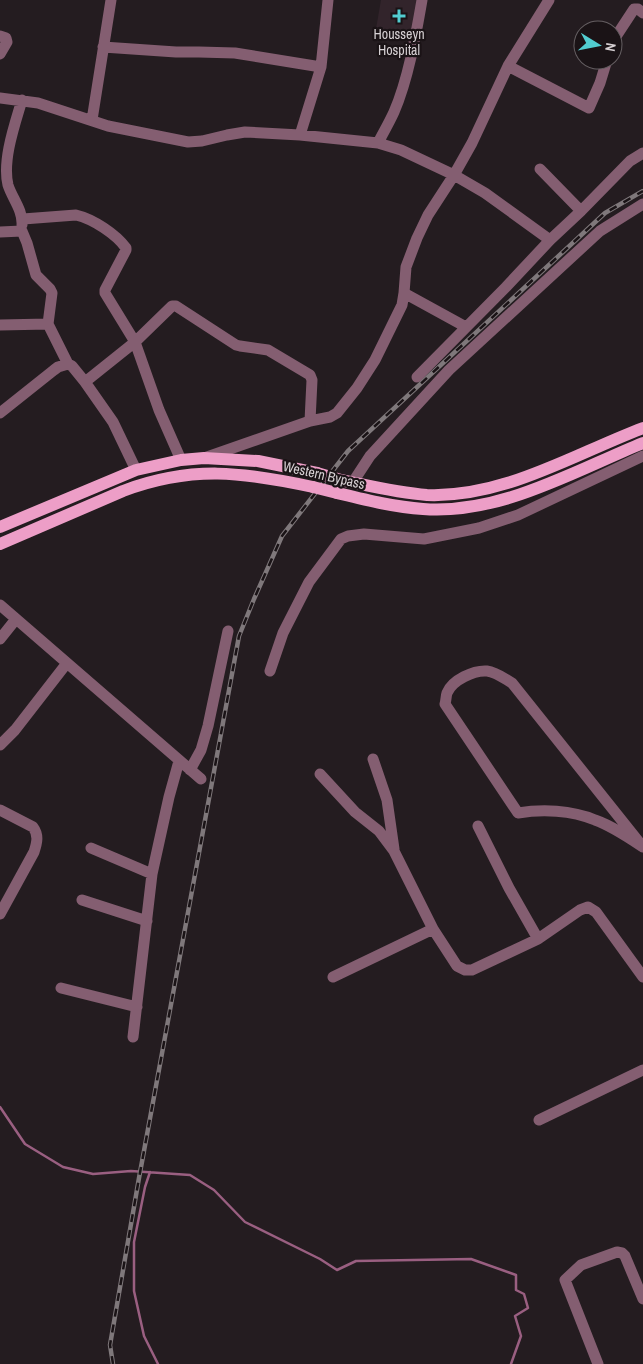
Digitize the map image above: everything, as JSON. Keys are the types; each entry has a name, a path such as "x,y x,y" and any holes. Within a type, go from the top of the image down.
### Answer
{"main road":[{"name":"Western Bypass","path":"0,527 136,470 182,460 204,458 258,461 317,473 380,489 428,495 452,494 479,490 516,480 643,428"},
{"name":"Western Bypass","path":"0,544 140,484 181,475 229,473 313,487 402,507 425,510 453,509 485,505 522,494 643,443"}],"street":[{"path":"92,120 111,0"},
{"path":"300,135 321,67 328,0"},
{"path":"378,143 394,113 402,89 422,0"},
{"path":"204,458 310,421 330,417 337,413 357,388 374,360 399,311 403,300 406,267 428,215 454,175 472,142 508,66 549,0"},
{"path":"623,26 634,9 638,9 643,13"},
{"path":"0,36 6,38 7,42 0,54"},
{"path":"104,47 235,54 321,67"},
{"path":"508,66 589,108 604,70"},
{"path":"0,98 38,103 108,126 188,142 245,132 300,135 378,143 401,150 454,175 485,193 550,240"},
{"path":"22,100 10,141 6,177 12,197 23,219 22,231 36,275 52,292 48,324 68,364 72,366 85,382 113,422 136,470"},
{"path":"417,377 550,240 582,211 630,162 643,154"},
{"path":"540,169 582,211"},
{"path":"348,481 449,370 600,231 643,204"},
{"path":"23,219 84,217 103,227 125,245 126,250 105,293 135,342 159,410 182,460"},
{"path":"0,232 22,231"},
{"path":"404,293 466,327"},
{"path":"85,382 135,342 172,306 176,306 236,345 268,350 310,376 312,380 310,421"},
{"path":"0,325 48,324"},
{"path":"0,412 58,367 68,364"},
{"path":"270,671 283,633 309,582 341,539 364,534 424,539 479,528 518,515 643,456"},
{"path":"0,605 201,779"},
{"path":"0,639 16,619"},
{"path":"190,770 201,750 208,726 228,631"},
{"path":"0,745 15,730 67,663"},
{"path":"488,671 502,676 512,683 643,847 625,834 594,819 568,813 536,810 518,813 445,704 448,691 458,679 471,673 488,671"},
{"path":"373,759 387,800 394,851"},
{"path":"133,1037 152,874 169,797 180,761"},
{"path":"320,774 356,812 379,831 394,851 432,929 457,966 465,970 472,970 538,940 580,910 588,908 596,912 643,977"},
{"path":"0,810 33,827 37,836 37,843 0,914"},
{"path":"478,826 538,940"},
{"path":"91,848 152,874"},
{"path":"82,900 147,921"},
{"path":"333,977 432,929"},
{"path":"61,988 137,1007"},
{"path":"539,1120 643,1070"},
{"path":"598,1364 565,1280 581,1265 617,1252 622,1253 643,1299"}],"shaded area":[{"name":"Housseyn Hospital","path":"381,0 422,0 416,35 376,29"}],"waterway":[{"path":"0,1107 25,1144 63,1167 93,1174 131,1171 190,1175 214,1190 245,1222 320,1259 337,1270 356,1261 471,1259 516,1275 516,1290 524,1294 528,1308 515,1316 521,1336 511,1364"},
{"path":"150,1172 145,1187 134,1242 134,1291 144,1336 158,1364"}],"railway":[{"path":"113,1364 110,1345 239,636 282,536 348,451 605,213 643,191"}],"place":[{"name":"Housseyn Hospital","path":"399,16"}]}
